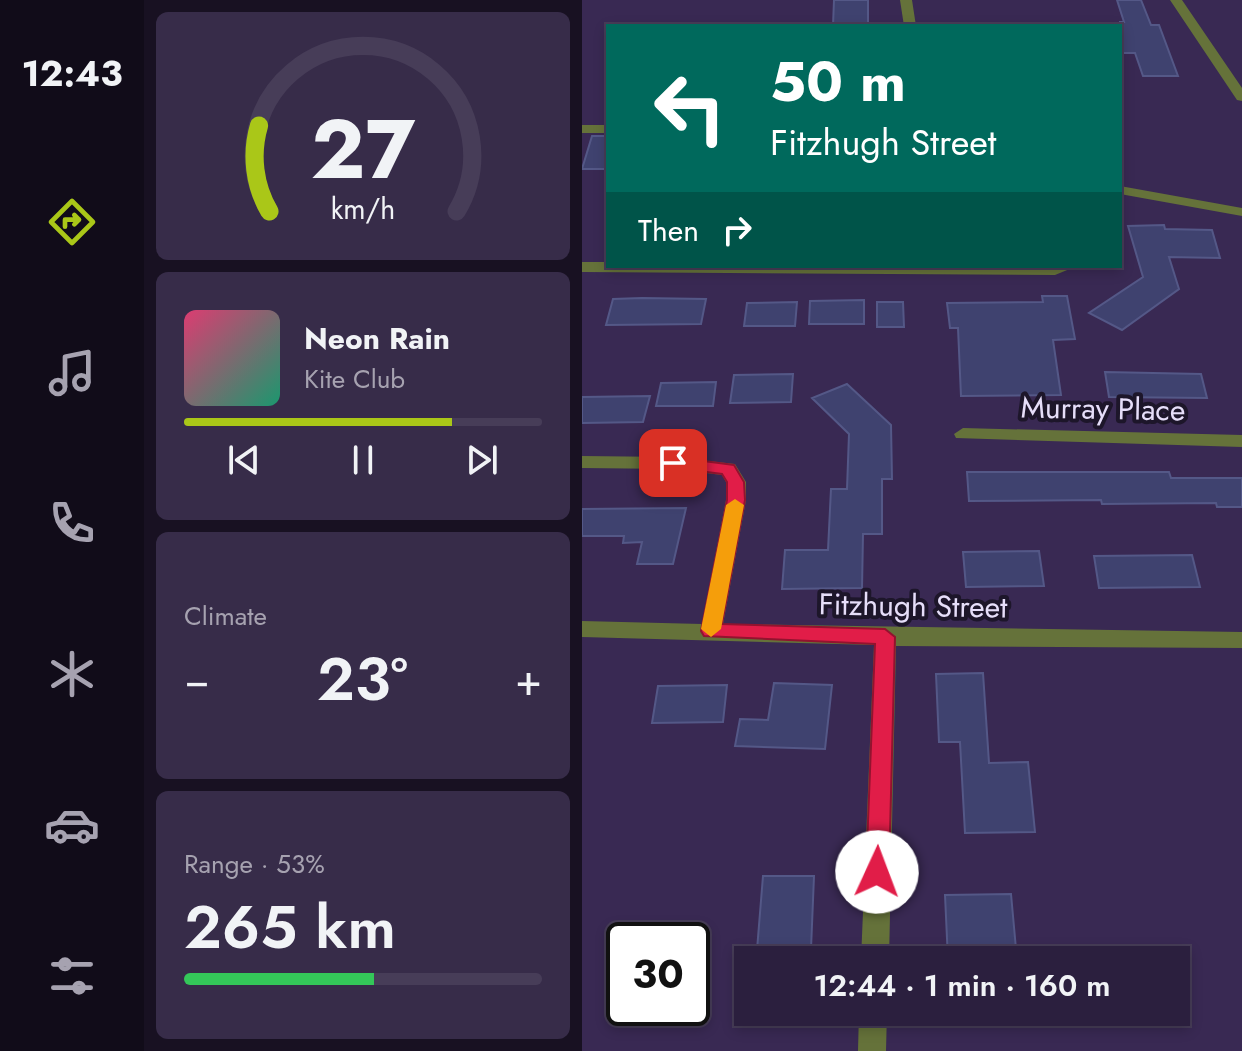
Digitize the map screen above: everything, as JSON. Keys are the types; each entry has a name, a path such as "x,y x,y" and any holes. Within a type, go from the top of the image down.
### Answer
{"street":[{"path":"906,0 910,24"},
{"path":"1176,0 1242,97"},
{"path":"582,129 606,129"},
{"path":"1122,190 1242,212"},
{"path":"582,267 606,267"},
{"path":"740,268 1062,268"},
{"name":"Murray Place","path":"963,434 1242,441"},
{"path":"582,462 697,464 728,469 736,482 736,500 711,631"},
{"name":"Fitzhugh Street","path":"582,629 885,637 1242,640"},
{"path":"875,946 885,637"},
{"path":"872,1051 873,1026"}],"building":[{"path":"834,0 868,0 868,24 833,24"},
{"path":"1117,0 1141,0 1151,25 1159,25 1178,76 1143,76 1135,53 1122,53 1120,22 1124,22"},
{"path":"592,136 606,136 606,169 582,169"},
{"path":"1164,225 1165,229 1212,230 1220,258 1169,257 1179,289 1122,330 1089,313 1143,277 1128,226"},
{"path":"1042,296 1067,296 1075,339 1053,340 1061,395 961,396 958,328 950,328 947,303 1043,302"},
{"path":"613,299 706,299 701,324 606,325"},
{"path":"864,300 864,324 809,324 810,301"},
{"path":"797,302 795,326 744,326 747,303"},
{"path":"877,302 903,302 904,327 877,327"},
{"path":"1105,372 1201,374 1207,398 1109,397"},
{"path":"793,374 791,402 730,403 734,375"},
{"path":"716,382 713,406 656,406 661,383"},
{"path":"847,384 891,425 892,479 882,479 882,534 863,534 862,588 782,589 785,550 828,550 831,489 847,489 849,434 812,398"},
{"path":"650,396 643,422 582,423 582,397"},
{"path":"967,472 1169,472 1171,478 1242,478 1242,507 1217,507 1216,503 1102,504 1101,500 969,501"},
{"path":"686,508 673,564 637,564 642,542 623,543 624,536 582,536 582,509"},
{"path":"1039,551 1044,586 966,587 963,552"},
{"path":"1192,555 1200,587 1099,588 1094,556"},
{"path":"983,673 989,763 1028,762 1035,832 965,833 960,742 939,742 936,674"},
{"path":"774,683 832,685 825,749 735,746 740,719 768,720"},
{"path":"727,685 723,722 652,723 658,686"},
{"path":"763,876 814,876 811,946 757,946"},
{"path":"1011,894 1016,946 947,946 945,895"}],"slow traffic":[{"path":"711,629 735,505"}],"route":[{"path":"673,463 728,469 736,482 736,500 711,631 885,637 877,872"}]}
